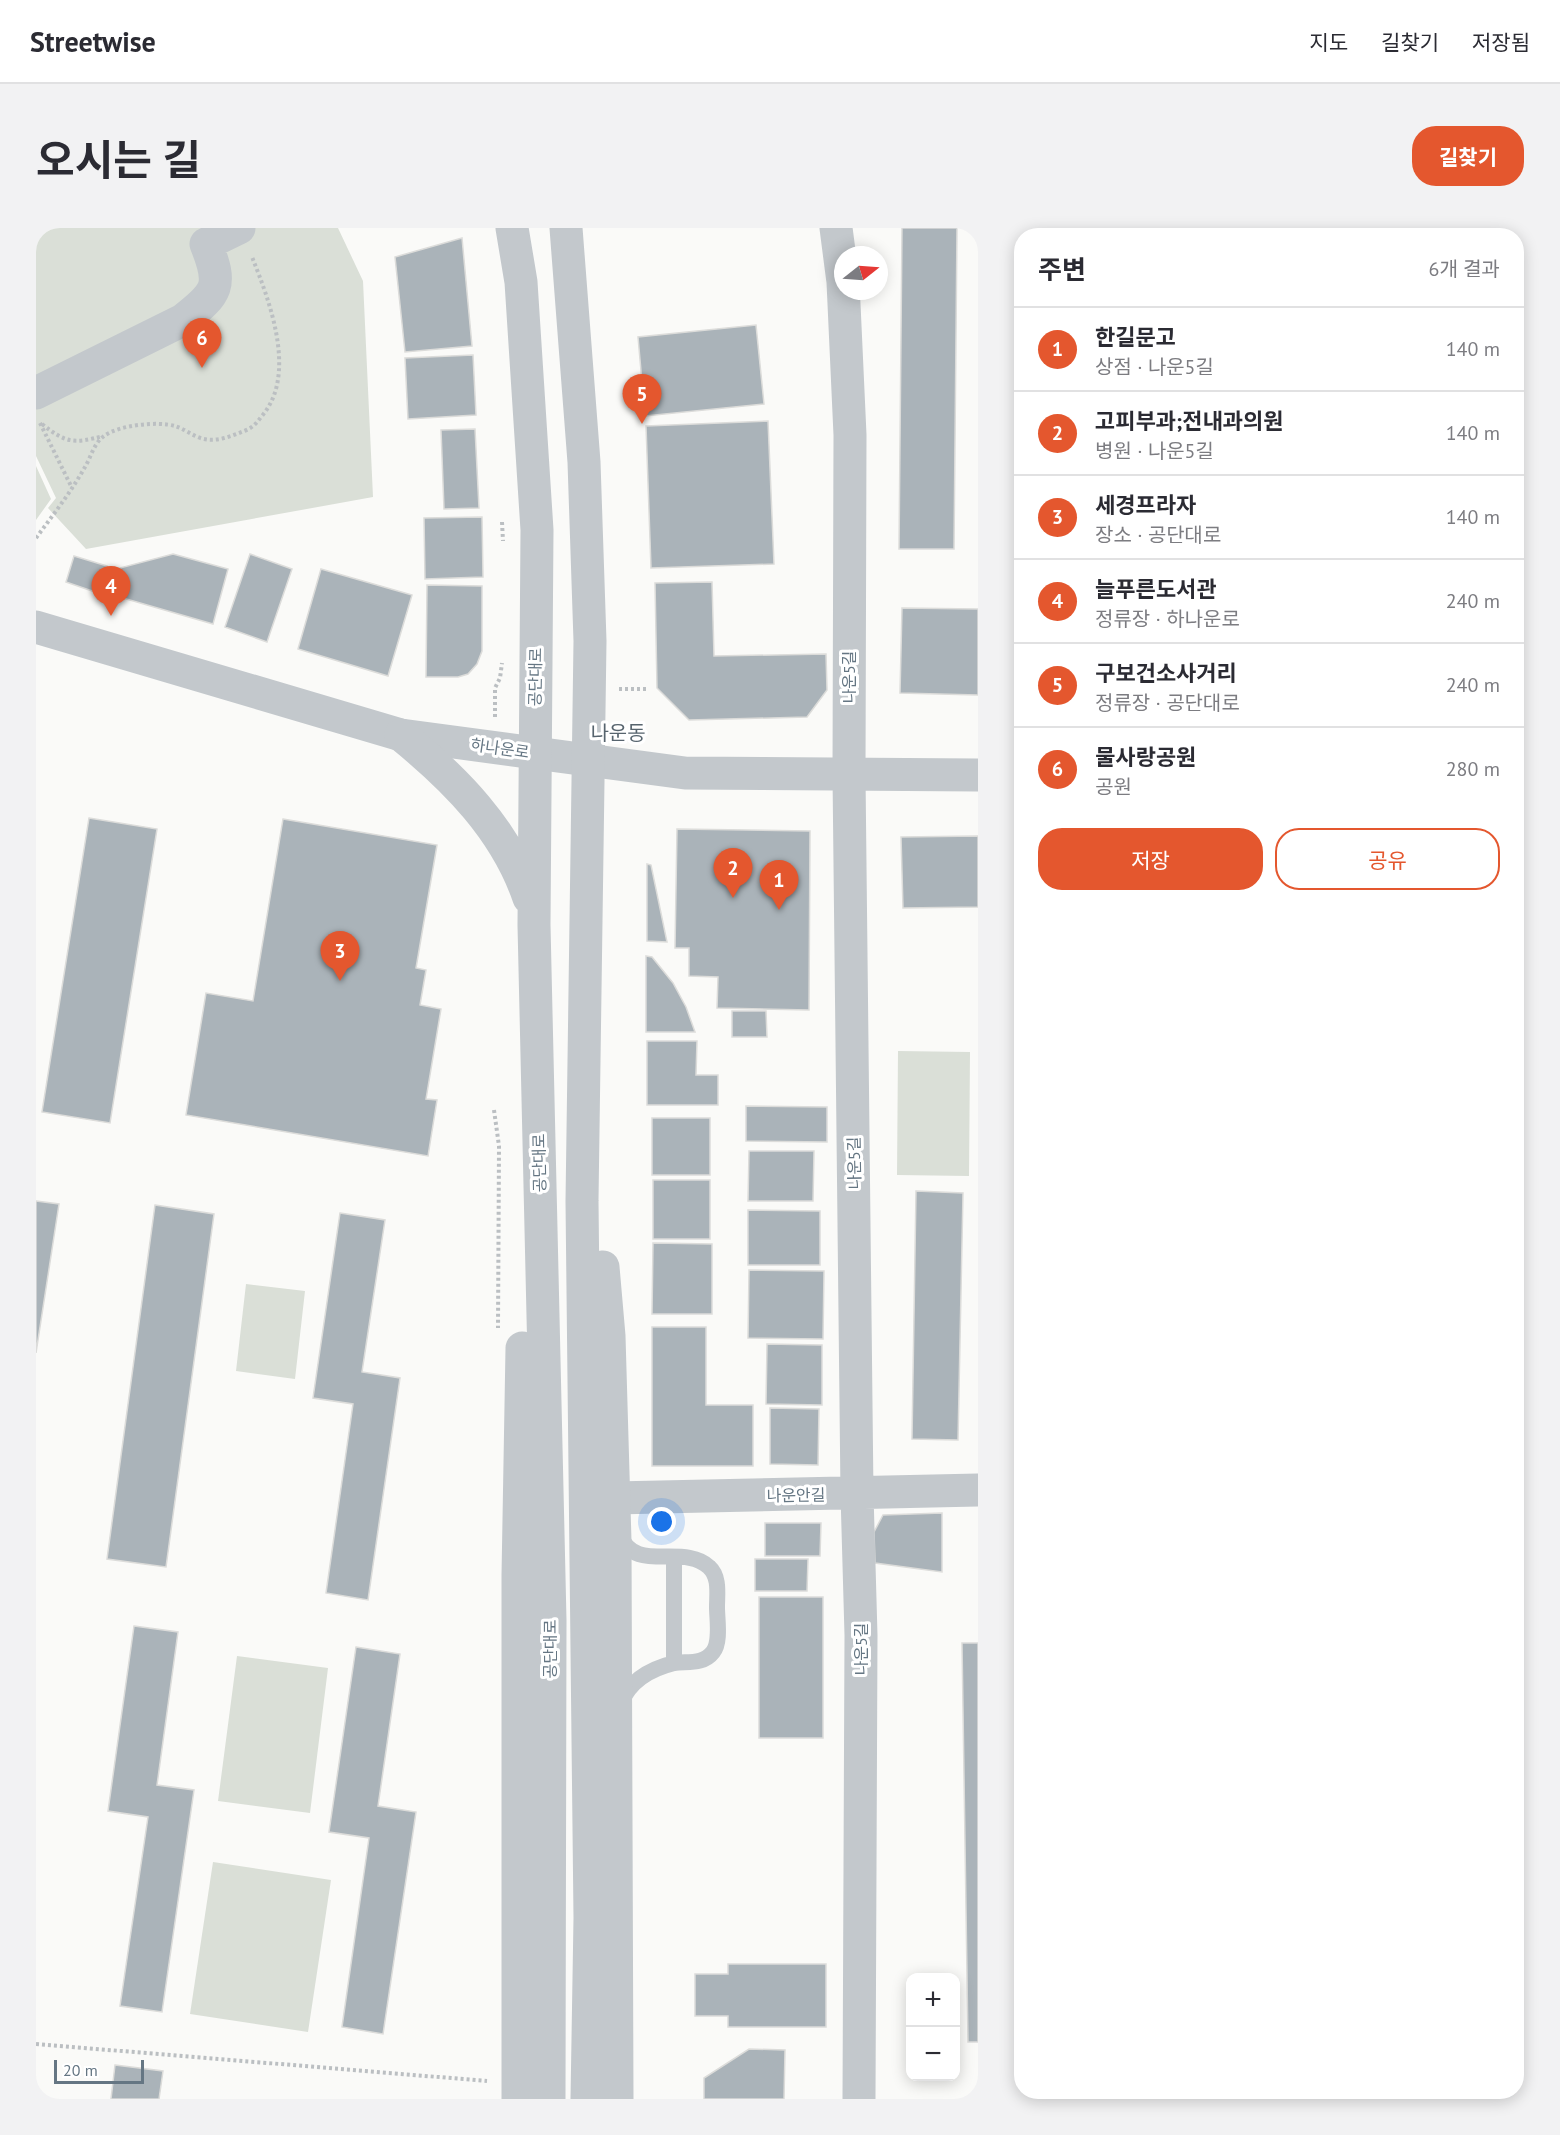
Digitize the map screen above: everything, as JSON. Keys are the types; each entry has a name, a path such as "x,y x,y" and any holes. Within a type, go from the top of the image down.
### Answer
{"street":[{"name":"공단대로","path":"512,228 520,282 537,530 534,925 550,1620 549,2099"},
{"path":"566,228 585,462 590,641 582,1201 590,1918 587,2099"},
{"name":"나운5길","path":"836,228 843,282 850,435 849,775 857,1494 861,1635 859,2099"},
{"path":"38,408 183,320 200,307 212,293 217,279 216,267 206,244 244,238"},
{"name":"하나운로","path":"36,627 401,735 685,773 978,775"},
{"path":"401,735 434,761 489,821 522,879 534,925 523,1249 518,1564 518,2099"},
{"path":"583,1024 609,1336 614,1507 616,1715 616,2099"},
{"name":"나운안길","path":"614,1507 857,1494 978,1491"}],"lane":[{"path":"614,1507 624,1546 633,1553 700,1561 711,1569 717,1581 717,1643 713,1652 696,1662 674,1663 634,1681 624,1695 616,1715"},
{"path":"674,1557 674,1663"}],"path":[{"path":"38,408 65,441 81,442 129,427 152,423 175,426 204,439 216,439 252,428 276,396 280,377 279,348 261,279 244,238"},
{"path":"36,414 38,408"},
{"path":"38,408 72,488"},
{"path":"36,538 72,488 94,448 104,436"},
{"path":"502,519 503,542"},
{"path":"495,688 500,678 503,656"},
{"path":"36,2044 490,2081"}],"shaded area":[{"path":"36,228 338,228 363,281 373,497 86,549 48,508 56,498 36,456"},
{"path":"36,466 51,499 36,520"},
{"path":"898,1051 970,1052 969,1176 897,1175"},
{"path":"246,1284 305,1291 295,1379 236,1371"},
{"path":"237,1656 328,1668 310,1813 218,1801"},
{"path":"213,1862 331,1880 308,2032 190,2014"}],"building":[{"path":"902,228 957,228 954,549 899,549"},
{"path":"462,238 472,346 405,352 395,257"},
{"path":"756,325 764,404 645,416 638,337"},
{"path":"473,355 476,415 408,419 405,358"},
{"path":"768,421 774,564 651,568 646,426"},
{"path":"475,429 479,508 444,509 441,430"},
{"path":"482,517 483,577 425,579 424,518"},
{"path":"173,554 228,569 213,624 109,594 116,569"},
{"path":"250,554 292,569 267,642 225,627"},
{"path":"74,556 107,566 98,593 66,582"},
{"path":"321,569 412,595 388,676 298,649"},
{"path":"712,582 714,656 826,654 827,690 807,717 689,720 657,688 655,583"},
{"path":"427,585 482,586 482,651 477,664 468,674 458,677 426,677"},
{"path":"902,608 978,609 978,695 900,693"},
{"path":"89,818 157,829 110,1123 42,1112"},
{"path":"283,819 437,845 416,968 426,970 420,1005 441,1009 426,1099 437,1100 428,1156 186,1115 206,993 253,1001"},
{"path":"677,829 810,831 809,1010 717,1008 718,977 689,976 689,948 675,948"},
{"path":"978,836 978,907 903,908 901,837"},
{"path":"647,864 651,865 667,942 647,941"},
{"path":"646,956 652,957 673,983 686,1007 695,1032 646,1032"},
{"path":"732,1011 766,1011 767,1037 732,1037"},
{"path":"647,1041 697,1041 696,1075 718,1075 718,1105 647,1105"},
{"path":"746,1106 827,1107 827,1142 746,1141"},
{"path":"652,1118 710,1118 710,1175 652,1175"},
{"path":"749,1151 814,1151 813,1201 748,1201"},
{"path":"653,1180 710,1180 710,1239 653,1239"},
{"path":"916,1191 963,1193 958,1440 912,1439"},
{"path":"36,1201 59,1204 36,1353"},
{"path":"155,1205 214,1214 166,1567 107,1559"},
{"path":"748,1210 820,1211 820,1265 748,1265"},
{"path":"340,1213 385,1220 362,1372 400,1378 368,1600 326,1593 353,1404 313,1398"},
{"path":"653,1243 712,1244 712,1314 652,1314"},
{"path":"749,1270 824,1271 823,1339 748,1338"},
{"path":"652,1327 706,1327 706,1405 753,1405 753,1466 652,1466"},
{"path":"767,1344 822,1345 822,1405 766,1404"},
{"path":"770,1408 819,1409 818,1465 770,1464"},
{"path":"942,1513 942,1572 875,1563 874,1532 883,1515"},
{"path":"765,1523 821,1523 820,1556 765,1556"},
{"path":"755,1559 808,1559 807,1591 755,1591"},
{"path":"759,1597 823,1597 823,1738 759,1738"},
{"path":"134,1626 178,1632 157,1785 194,1790 162,2012 120,2006 148,1817 108,1811"},
{"path":"962,1643 978,1643 978,2042 968,2042"},
{"path":"356,1647 400,1654 378,1806 416,1812 383,2034 342,2027 369,1838 329,1832"},
{"path":"728,1964 826,1964 826,2027 728,2027 728,2016 695,2016 695,1974 728,1974"},
{"path":"749,2049 785,2050 784,2099 704,2099 704,2078"},
{"path":"115,2065 163,2071 159,2099 111,2099"}],"place":[{"name":"물사랑공원","path":"202,368"},
{"name":"구보건소사거리","path":"642,424"},
{"name":"늘푸른도서관","path":"111,616"},
{"name":"고피부과;전내과의원","path":"733,898"},
{"name":"한길문고","path":"779,910"},
{"name":"세경프라자","path":"340,981"}],"district":[{"name":"나운동","path":"618,733"}]}
